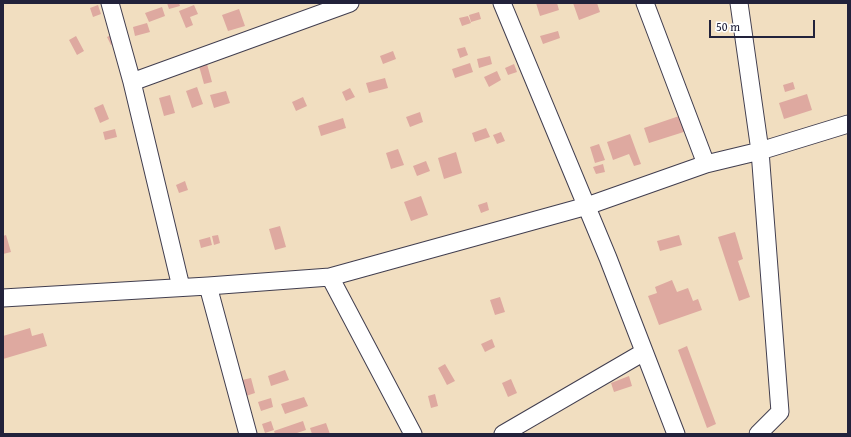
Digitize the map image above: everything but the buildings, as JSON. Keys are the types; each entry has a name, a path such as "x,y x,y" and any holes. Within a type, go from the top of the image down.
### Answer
{"street":[{"path":"110,3 132,82 181,288"},
{"path":"132,82 350,3"},
{"path":"502,3 608,258 676,434"},
{"path":"645,3 706,164"},
{"path":"739,3 760,151 780,412 758,434"},
{"path":"3,298 181,288 330,277 587,206 706,164 760,151 848,124"},
{"path":"330,277 413,434"},
{"path":"208,286 248,434"},
{"path":"503,434 644,352"}]}
